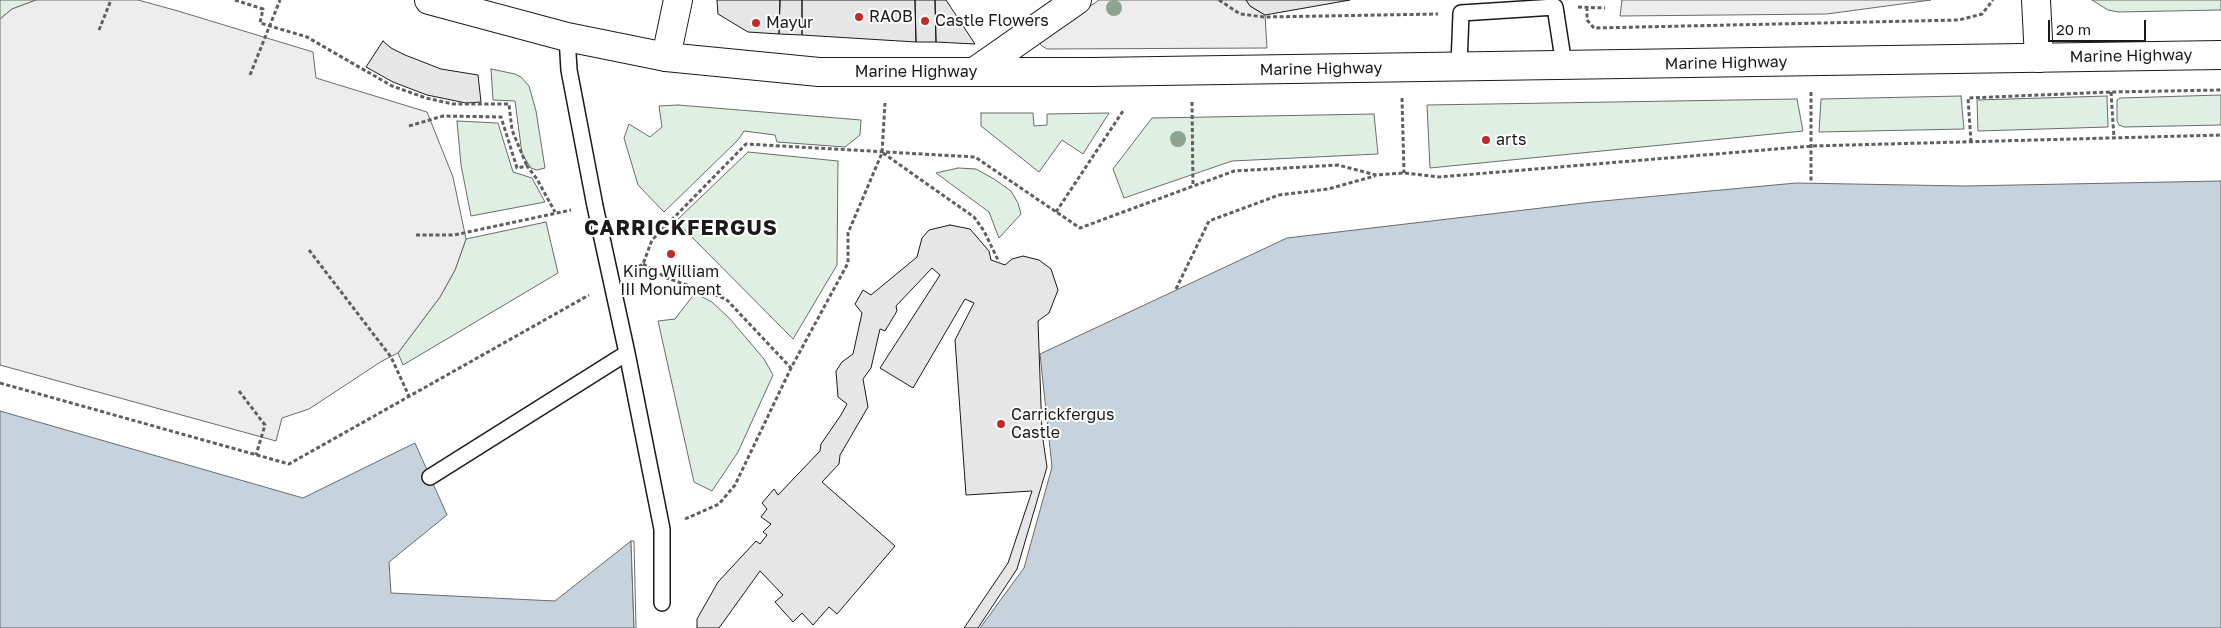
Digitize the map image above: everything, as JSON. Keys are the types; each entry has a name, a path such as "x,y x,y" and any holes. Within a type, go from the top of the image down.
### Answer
{"main road":[{"name":"Marine Highway","path":"429,0 567,37 666,57 819,72 1191,71 2221,55"},
{"path":"666,57 678,0"},
{"path":"974,72 1077,0"},
{"path":"2036,0 2039,58"}],"lane":[{"path":"1459,66 1461,13 1555,7 1564,65"},
{"path":"567,37 569,70 595,206 662,529 662,603"},
{"path":"430,477 627,353"}],"path":[{"path":"99,30 111,0"},
{"path":"235,0 263,9 260,23 307,37 392,86 453,104 509,104 512,130 527,166 555,212"},
{"path":"250,74 280,0"},
{"path":"1219,0 1240,14 1265,17 1461,13"},
{"path":"1588,7 1587,20 1594,28 1959,20 1982,14 1993,0"},
{"path":"1811,61 1811,183"},
{"path":"1401,67 1404,173"},
{"path":"1191,71 1193,186"},
{"path":"662,529 719,504 735,485 791,368 848,263 848,233 882,153 886,73"},
{"path":"1971,142 1968,98 2221,90"},
{"path":"2111,92 2114,138"},
{"path":"1056,212 1123,112"},
{"path":"409,126 443,116 501,117 517,168 527,166"},
{"path":"1176,289 1209,221 1279,195 1328,189 1376,176 1404,173 1439,176 1812,146 2221,134"},
{"path":"0,383 289,464 643,264 652,240 746,144 975,157 1080,228 1234,171 1338,165 1376,176"},
{"path":"882,153 974,217 984,231 999,262"},
{"path":"416,235 454,235 555,212 595,206"},
{"path":"309,250 391,356 409,396"},
{"path":"643,264 667,278 726,299 791,368"},
{"path":"238,391 265,425 256,455"}],"green space":[{"path":"0,0 36,0 12,9 0,19"},
{"path":"2092,0 2221,0 2221,10 2118,12 2108,10"},
{"path":"491,69 515,74 521,77 529,86 536,111 545,168 537,170 531,168 522,154 515,101 493,100"},
{"path":"2221,95 2221,125 2124,127 2119,125 2117,121 2117,100 2120,98"},
{"path":"1961,96 1964,129 1819,132 1821,99"},
{"path":"2107,96 2108,127 1978,131 1977,100"},
{"path":"1797,99 1803,131 1430,168 1427,105"},
{"path":"678,105 861,120 860,135 845,147 777,142 775,135 744,131 738,140 664,212 638,185 624,138 629,124 650,137 662,127 659,106"},
{"path":"981,113 1033,113 1034,126 1047,125 1047,114 1109,113 1083,154 1062,140 1039,172 981,126"},
{"path":"1374,114 1378,154 1232,161 1124,198 1113,169 1152,118"},
{"path":"457,121 498,123 513,172 532,178 545,202 471,216 461,165"},
{"path":"748,152 838,161 837,265 793,339 676,221"},
{"path":"958,168 976,169 1011,191 1018,203 1021,214 999,238 989,212 936,173"},
{"path":"546,222 558,273 403,365 398,353 440,297 455,270 466,239"},
{"path":"695,293 712,302 730,319 764,359 773,375 738,452 712,491 694,482 658,321 675,319"}],"shaded area":[{"path":"36,0 138,0 178,11 313,52 316,78 427,112 453,177 466,239 455,270 440,297 398,353 382,361 309,409 282,418 276,441 0,365 0,19 12,9"},
{"path":"1099,0 1246,0 1250,6 1265,15 1267,48 1047,49 1040,44 1044,38"},
{"path":"1622,0 1931,0 1827,14 1620,16"},
{"path":"2221,181 2221,628 980,628 1024,568 1052,467 1040,354 1287,238 1592,202 1796,183 1965,186"},
{"path":"0,411 303,498 415,443 447,515 389,562 391,593 555,601 631,541 634,628 0,628"}],"pier":[{"path":"631,541 634,541 636,628 634,628"}],"building":[{"name":"Mayur","path":"717,0 780,0 779,34 748,32 718,14"},
{"path":"780,0 802,0 802,35 779,34"},
{"name":"RAOB","path":"802,0 915,0 916,42 802,35"},
{"name":"Castle Flowers","path":"915,0 935,0 936,42 916,42"},
{"path":"935,0 946,0 975,44 936,42"},
{"path":"1246,0 1350,0 1265,15 1250,6"},
{"path":"383,41 391,48 405,55 441,69 478,75 481,102 466,103 427,95 393,82 366,67"},
{"name":"Carrickfergus Castle","path":"950,225 970,229 989,251 991,260 1005,265 1012,259 1023,256 1039,260 1051,269 1058,290 1049,313 1038,321 1042,433 1047,467 1017,569 978,628 964,628 1008,563 1032,491 966,495 955,340 974,303 965,299 913,388 880,368 940,275 932,268 896,306 897,311 885,331 880,329 871,368 863,379 868,407 840,455 839,464 822,482 895,546 837,614 829,607 813,625 802,613 793,622 775,602 783,595 760,571 719,628 697,628 697,619 718,582 756,541 760,544 767,535 763,532 771,524 761,517 767,509 762,503 774,489 778,495 820,451 821,444 847,404 838,397 836,371 842,362 853,354 862,313 855,304 863,290 871,295 917,257 922,238 929,230"}],"place":[{"name":"RAOB","path":"859,17"},
{"name":"Castle Flowers","path":"925,21"},
{"name":"Mayur","path":"756,23"},
{"name":"arts","path":"1486,140"},
{"name":"King William III Monument","path":"671,254"},
{"name":"Carrickfergus Castle","path":"1001,424"}],"district":[{"name":"CARRICKFERGUS","path":"681,228"}]}
